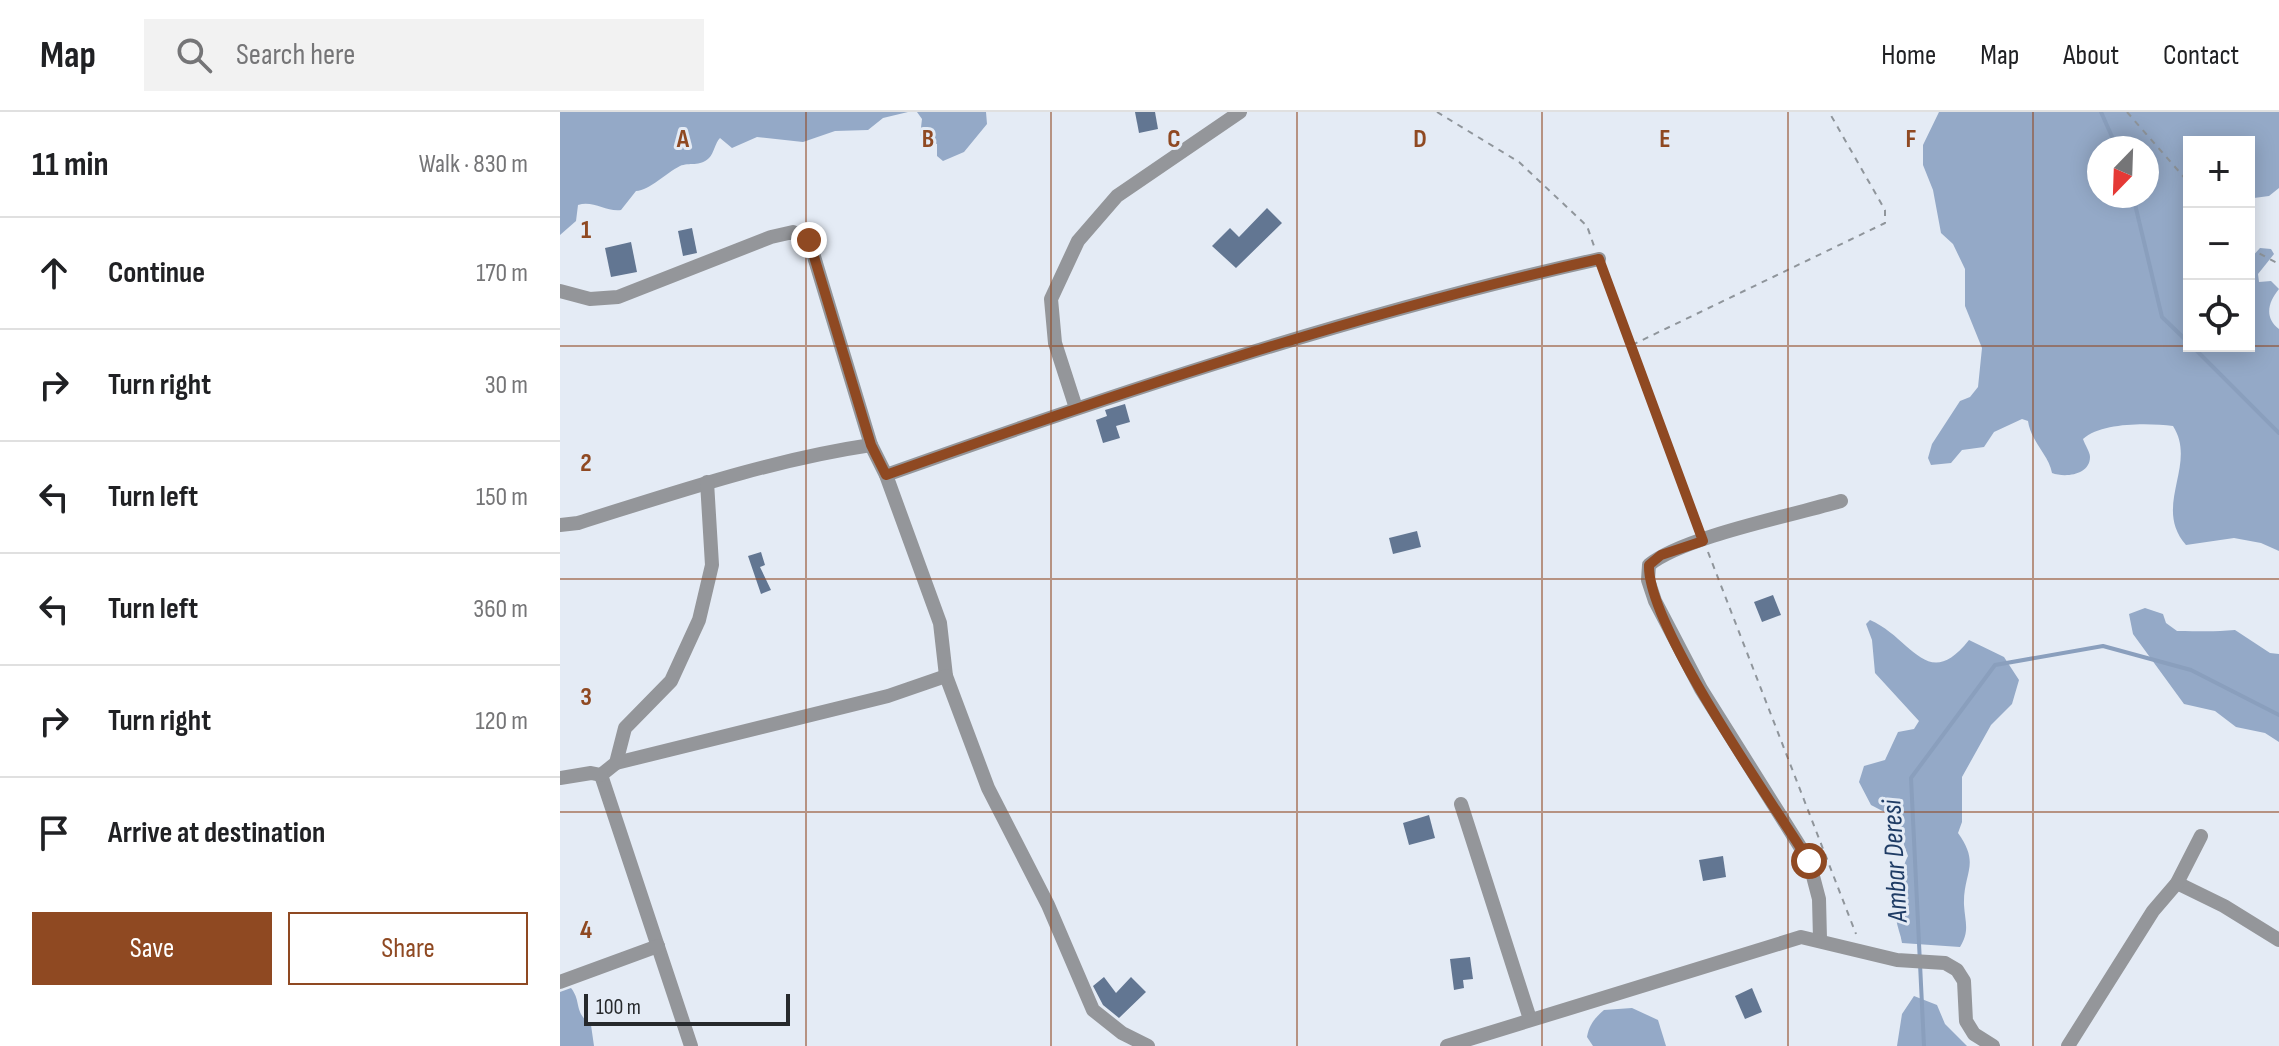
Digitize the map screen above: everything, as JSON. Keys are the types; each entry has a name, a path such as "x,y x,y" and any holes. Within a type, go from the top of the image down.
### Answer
{"street":[{"path":"1076,408 1055,343 1051,299 1078,241 1117,196 1240,112"},
{"path":"560,291 590,299 618,297 771,237 793,232 809,240 871,445 886,475 940,623 946,676 988,788 1048,905 1093,1010 1122,1033 1148,1046"},
{"path":"886,475 1076,408 1502,281 1599,259"},
{"path":"560,525 578,523 707,482 825,452 871,445"},
{"path":"616,763 625,728 671,681 699,620 712,565 707,482"},
{"path":"1820,939 1819,899 1809,861 1701,689 1648,580 1649,565 1661,555 1841,501"},
{"path":"560,778 591,773 601,775 616,763 888,696 946,676"},
{"path":"601,775 691,1046"},
{"path":"1461,804 1530,1019"},
{"path":"2068,1046 2153,911 2177,883 2201,836"},
{"path":"2177,883 2224,906 2279,940"},
{"path":"1447,1046 1781,940 1820,939 1863,952 1910,961 1945,963 1957,970 1964,981 1966,1021 1974,1034 1993,1046"},
{"path":"560,982 658,946"}],"path":[{"path":"1437,112 1519,162 1587,226 1703,541 1863,952"},
{"path":"1631,346 1885,223 1885,210 1829,112"},
{"path":"2127,112 2183,176"},
{"path":"2255,251 2279,264"}],"shaded area":[{"path":"560,112 908,112 883,118 868,130 835,131 803,142 757,137 732,148 720,138 706,161 680,166 636,191 621,210 578,205 576,221 560,235"},
{"path":"917,112 986,112 987,124 964,152 943,161 937,156 937,144 920,136 922,119"},
{"path":"1939,112 2279,112 2279,188 2269,196 2255,198 2255,136 2183,136 2183,352 2255,352 2255,253 2260,248 2271,249 2274,254 2258,274 2259,282 2271,281 2279,289 2269,310 2271,320 2279,329 2279,551 2261,543 2234,538 2186,545 2173,515 2181,456 2173,426 2126,425 2091,433 2083,439 2090,455 2089,463 2086,468 2070,475 2052,473 2028,421 2022,419 1994,432 1984,447 1962,450 1951,463 1931,465 1928,458 1932,444 1960,401 1970,397 1978,387 1982,348 1965,306 1965,269 1953,244 1941,233 1933,190 1923,165 1923,145"},
{"path":"2145,608 2163,614 2166,623 2177,631 2235,630 2270,653 2279,654 2279,742 2265,733 2236,727 2215,711 2184,704 2133,634 2129,614"},
{"path":"1870,620 1930,662 1942,662 1969,640 2004,657 2019,680 2012,704 1991,725 1962,777 1962,822 1958,833 1970,861 1964,894 1966,931 1960,947 1902,943 1896,903 1908,856 1894,817 1871,805 1859,782 1864,766 1885,760 1898,732 1914,729 1919,721 1875,673 1872,640 1866,624"},
{"path":"571,988 582,1015 591,1025 594,1046 560,1046 560,992"},
{"path":"1914,996 1937,1005 1945,1024 1967,1046 1897,1046 1902,1014"},
{"path":"1632,1008 1658,1020 1666,1046 1593,1046 1587,1037 1592,1022 1600,1013"}],"building":[{"path":"1135,112 1155,112 1158,129 1139,133"},
{"path":"1267,208 1282,223 1236,268 1212,246 1230,228 1239,237"},
{"path":"692,228 697,253 683,256 678,231"},
{"path":"631,242 637,272 611,277 605,248"},
{"path":"1125,404 1130,422 1116,426 1120,438 1103,443 1096,420 1107,416 1105,410"},
{"path":"1417,531 1421,547 1393,554 1389,538"},
{"path":"761,552 765,565 760,567 771,590 761,594 748,556"},
{"path":"1773,595 1781,615 1762,622 1754,602"},
{"path":"1429,815 1435,838 1409,845 1403,823"},
{"path":"1723,856 1726,877 1703,881 1699,860"},
{"path":"1470,957 1473,979 1463,980 1464,988 1454,990 1450,959"},
{"path":"1104,977 1116,993 1131,977 1146,992 1119,1018 1103,1005 1093,986"},
{"path":"1752,988 1762,1012 1745,1019 1735,996"}],"waterway":[{"path":"2101,112 2112,136"},
{"path":"2136,208 2162,317 2183,337"},
{"path":"2198,352 2279,433"},
{"name":"Ambar Deresi","path":"1924,1046 1911,778 1995,665 2103,646 2191,670 2279,715"}],"route":[{"path":"809,240 871,445 886,475 1076,408 1502,281 1599,259 1703,541 1661,555 1649,565 1648,580 1655,601 1701,689 1809,861"}]}
